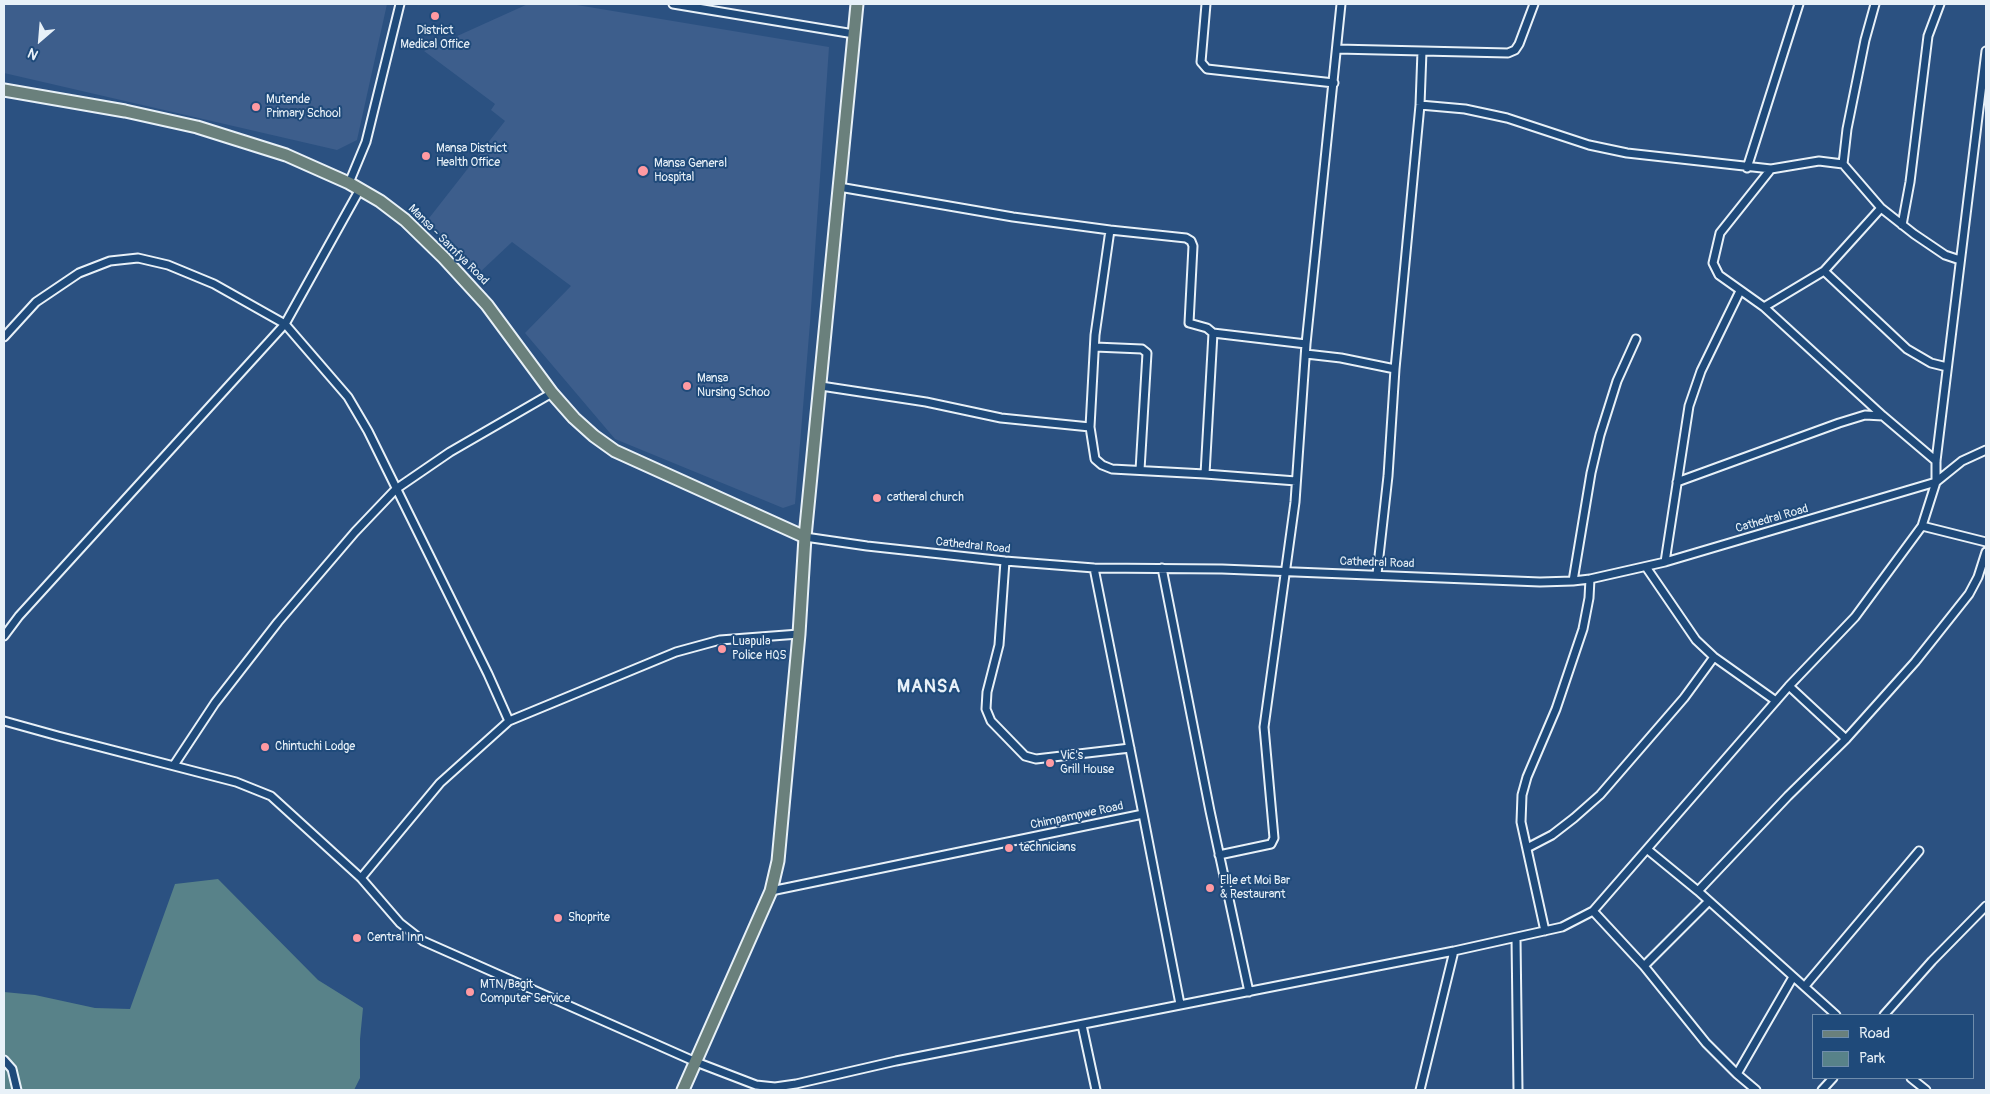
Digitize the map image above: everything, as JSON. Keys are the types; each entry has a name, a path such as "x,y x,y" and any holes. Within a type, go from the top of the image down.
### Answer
{"main road":[{"path":"684,1090 771,891 778,861 806,537 822,386 857,4"},
{"name":"Mansa - Samfya Road","path":"4,90 125,111 197,127 286,155 360,189 405,220 444,258 487,305 552,393 574,418 594,436 615,451 806,537"}],"street":[{"path":"349,183 364,148 400,4"},
{"path":"673,4 716,7 854,34"},
{"path":"1206,4 1201,62 1208,69 1334,83"},
{"path":"1219,855 1273,842 1264,727 1286,571 1296,481 1306,344 1341,4"},
{"path":"1337,49 1508,53 1515,50 1534,4"},
{"path":"1747,168 1799,4"},
{"path":"1843,164 1847,129 1864,40 1875,4"},
{"path":"1902,225 1910,182 1928,36 1940,4"},
{"path":"1377,574 1388,476 1395,369 1420,104 1422,51"},
{"path":"4,721 236,782 272,796 360,878 400,923 423,941 696,1062 756,1085 775,1087 796,1084 896,1061 1249,992 1562,927 1593,911 1648,850 1789,686 1855,617 1922,526 1936,482 1936,461 1986,51"},
{"path":"1420,104 1465,109 1507,118 1589,145 1626,152 1747,168 1771,169 1819,161 1843,164 1881,208 1945,255 1960,260"},
{"path":"1771,169 1720,232 1713,263 1715,270 1725,280 1764,306 1883,416 1936,461"},
{"path":"839,187 1013,217 1186,238 1191,241 1193,246 1187,322 1206,328 1213,334 1306,344"},
{"path":"4,636 25,610 285,324 360,189"},
{"path":"1764,306 1824,271 1881,208"},
{"path":"1110,230 1095,347 1090,427 1095,458 1098,462 1112,469 1296,481"},
{"path":"4,338 36,302 79,274 110,261 138,258 168,265 214,284 285,324 348,397 368,431 488,674 509,721"},
{"path":"1824,271 1907,349 1932,363 1948,367"},
{"path":"1665,562 1689,406 1702,371 1740,291"},
{"path":"1204,474 1213,334"},
{"path":"1573,581 1591,474 1600,434 1617,381 1636,339"},
{"path":"1095,347 1142,348 1147,353 1140,470"},
{"path":"1306,354 1341,358 1395,369"},
{"path":"822,386 926,402 1001,418 1090,427"},
{"path":"174,765 215,703 278,622 355,532 396,489 450,452 552,393"},
{"path":"1677,482 1839,423 1866,415 1883,416"},
{"path":"1936,482 1962,461 1986,450"},
{"name":"Cathedral Road","path":"806,537 867,546 1006,561 1094,568 1286,571 1540,582 1573,581 1665,562 1936,482"},
{"path":"1922,526 1986,542"},
{"path":"1698,891 1788,796 1846,739 1915,662 1958,610 1978,577 1986,552"},
{"path":"1006,561 999,645 986,709 991,721 1025,756 1036,760 1130,748"},
{"path":"1646,567 1696,640 1714,657 1776,701"},
{"name":"Chimpampwe Road","path":"771,891 1143,814 1094,568"},
{"path":"1162,568 1219,855 1249,992"},
{"path":"1545,932 1522,822 1522,796 1526,777 1556,709 1583,629 1589,598 1590,579"},
{"path":"360,878 440,783 509,721 676,652 720,640 799,634"},
{"path":"1527,848 1566,824 1600,795 1684,698 1714,657"},
{"path":"1789,686 1846,739"},
{"path":"1143,814 1180,1004"},
{"path":"1648,850 1698,891 1835,1014"},
{"path":"1805,986 1919,851"},
{"path":"1644,966 1709,901"},
{"path":"1885,1014 1932,961 1986,906"},
{"path":"1593,911 1644,966 1706,1043 1756,1090"},
{"path":"1516,938 1518,1090"},
{"path":"1420,1090 1454,950"},
{"path":"1737,1074 1793,977"},
{"path":"1082,1024 1096,1090"},
{"path":"4,1060 12,1069 17,1090"},
{"path":"1822,1090 1832,1079"},
{"path":"1912,1079 1926,1090"}],"shaded area":[{"name":"Mutende Primary School","path":"5,4 387,4 357,140 337,150 4,73"},
{"name":"Mansa General Hospital","path":"528,4 571,4 829,47 810,323 795,504 783,508 615,439 525,333 571,286 512,242 478,274 426,222 505,121 491,110 495,104 424,51"}],"green space":[{"path":"218,879 318,980 363,1008 360,1039 360,1078 354,1090 4,1090 4,992 35,995 95,1008 130,1009 175,884"}],"place":[{"name":"District Medical Office","path":"435,16"},
{"name":"Mutende Primary School","path":"256,107"},
{"name":"Mansa District Health Office","path":"426,156"},
{"name":"Mansa General Hospital","path":"643,171"},
{"name":"Mansa Nursing Schoo","path":"687,386"},
{"name":"catheral church","path":"877,498"},
{"name":"Luapula Police HQS","path":"722,649"},
{"name":"Chintuchi Lodge","path":"265,747"},
{"name":"Vic's Grill House","path":"1050,763"},
{"name":"technicians","path":"1009,848"},
{"name":"Elle et Moi Bar & Restaurant","path":"1210,888"},
{"name":"Shoprite","path":"558,918"},
{"name":"Central Inn","path":"357,938"},
{"name":"MTN/Bagit Computer Service","path":"470,992"}],"district":[{"name":"MANSA","path":"929,687"}]}
